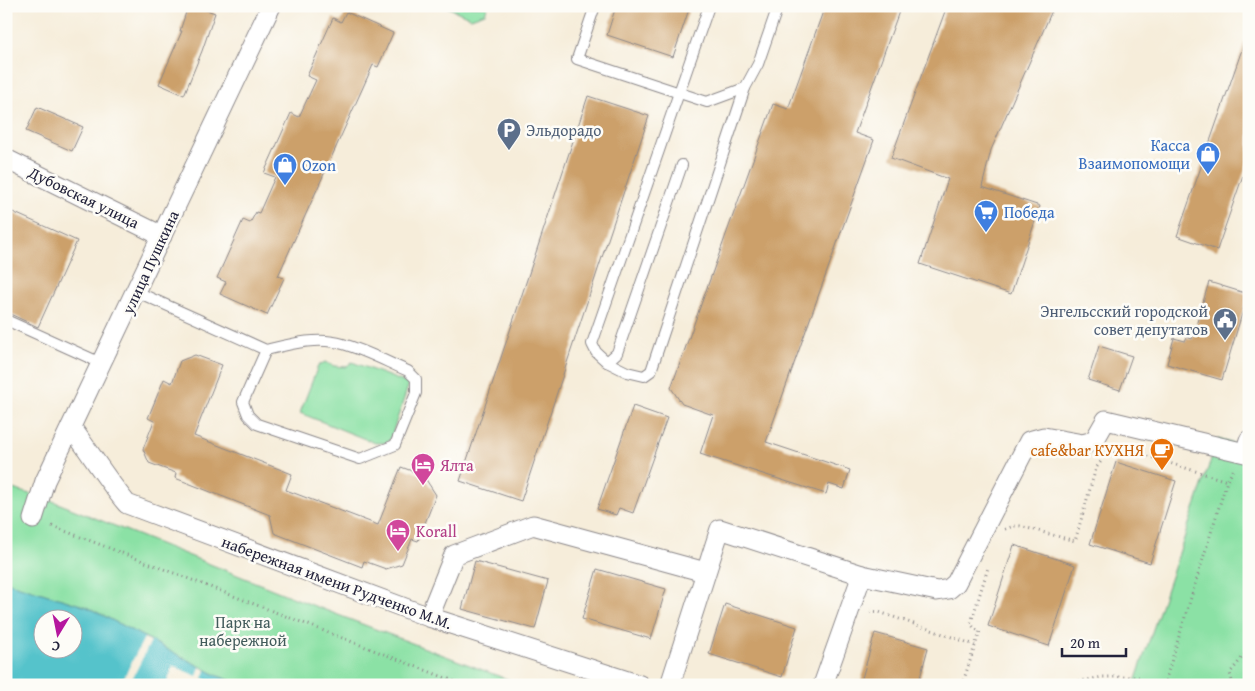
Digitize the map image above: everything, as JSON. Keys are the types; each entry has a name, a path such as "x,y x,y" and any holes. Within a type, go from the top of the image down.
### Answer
{"street":[{"name":"улица Пушкина","path":"33,519 45,481 271,6"},
{"name":"Дубовская улица","path":"6,159 162,236"},
{"path":"670,685 720,529 862,575 937,591 949,589 956,583 1029,441 1044,437 1083,444 1094,441 1106,420 1247,446"},
{"name":"набережная имени Рудченко М.М.","path":"71,427 91,453 109,483 127,504 429,618 640,685"},
{"path":"429,618 454,555 533,525 705,572"},
{"path":"823,685 862,575"}],"lane":[{"path":"595,6 577,59 707,102 745,88"},
{"path":"709,6 592,344 596,352 608,362 627,372 644,376 651,371 745,88 758,64 778,6"},
{"path":"608,362 617,353 682,165"},
{"path":"136,292 266,350 292,343 316,341 342,343 408,371 416,379 416,393 395,445 360,459 257,424 248,415 243,402 266,350"},
{"path":"6,320 101,363"}],"path":[{"path":"1164,685 1227,481 1247,446"},
{"path":"1002,530 1020,526 1075,541 1096,468 1100,461 1116,451 1144,455 1227,481"},
{"path":"33,519 464,685"},
{"path":"962,685 980,630 975,629 972,620 991,560"},
{"path":"862,613 870,610 879,612 976,645"},
{"path":"1233,685 1230,673 1249,649"},
{"path":"1059,685 1077,680 1139,676"}],"green space":[{"path":"445,6 488,6 485,13 471,18"},
{"path":"325,362 334,366 346,367 352,362 409,384 390,440 386,443 375,443 300,413 318,366"},
{"path":"1218,439 1249,448 1249,685 1134,685"},
{"name":"Парк на набережной","path":"6,487 50,500 312,605 522,685 242,685 218,676 87,607 6,582"}],"water":[{"path":"6,582 87,607 218,676 242,685 6,685"}],"pier":[{"path":"144,638 151,641 129,685 120,685"},
{"path":"173,666 197,676 200,667 206,670 203,678 207,680 204,685 166,685"}],"building":[{"path":"188,6 195,6 215,13 184,95 159,84 182,31 180,31"},
{"path":"616,6 690,6 673,57 607,35"},
{"path":"825,6 901,6 855,133 874,140 766,442 850,470 844,489 829,484 826,494 700,454 713,415 682,404 671,388 773,104 788,109"},
{"path":"947,6 1054,6 991,150 982,187 1040,206 1011,294 920,264 948,179 891,158"},
{"path":"346,12 393,33 378,67 373,65 278,276 284,278 267,315 220,294 226,282 217,278 243,220 250,223 256,212 259,213 275,177 264,173 291,113 299,117 316,80 307,76 333,18 341,22"},
{"path":"1246,38 1249,38 1249,158 1217,250 1177,236"},
{"path":"588,96 649,116 521,501 460,481"},
{"path":"37,107 83,127 72,151 26,131"},
{"path":"6,209 77,241 38,327 6,312"},
{"path":"1209,282 1248,294 1222,380 1167,364 1174,338 1185,341 1187,337 1192,339"},
{"path":"1099,346 1132,356 1120,390 1088,380"},
{"path":"195,355 222,365 194,436 292,474 286,490 378,525 401,467 423,475 436,495 418,541 412,539 402,564 386,569 364,561 362,567 274,533 270,515 175,478 176,473 149,463 143,449 154,421 148,418 164,379 172,383 180,361"},
{"path":"633,406 667,418 633,513 619,508 616,515 597,509"},
{"path":"1116,462 1176,481 1150,563 1090,544"},
{"path":"1014,545 1075,565 1049,646 988,626"},
{"path":"475,561 548,581 535,629 462,609"},
{"path":"597,569 666,589 651,639 582,619"},
{"path":"725,604 797,627 782,677 709,654"},
{"path":"875,633 928,648 918,685 860,685"}],"place":[{"name":"Эльдорадо","path":"509,151"},
{"name":"Касса Взаимопомощи","path":"1208,175"},
{"name":"Ozon","path":"285,186"},
{"name":"Победа","path":"986,233"},
{"name":"Энгельсский городской совет депутатов","path":"1225,341"},
{"name":"cafe&bar КУХНЯ","path":"1162,471"},
{"name":"Ялта","path":"423,486"},
{"name":"Korall","path":"398,552"}]}
